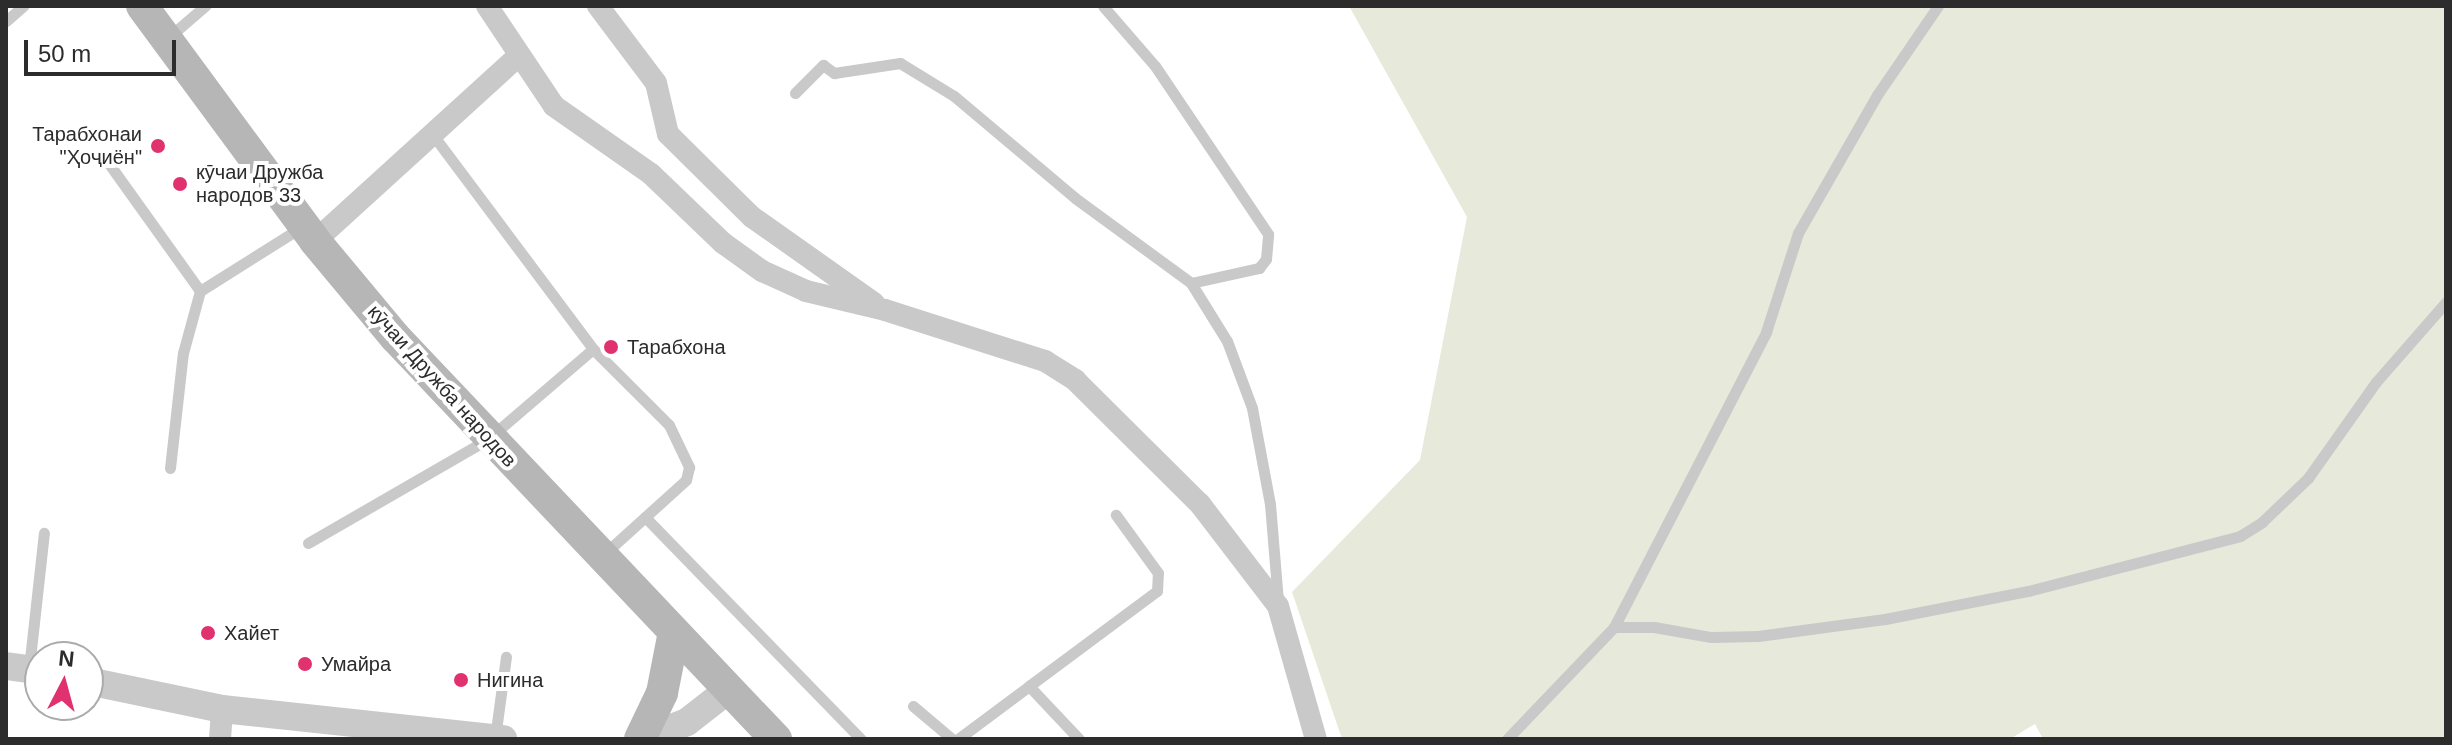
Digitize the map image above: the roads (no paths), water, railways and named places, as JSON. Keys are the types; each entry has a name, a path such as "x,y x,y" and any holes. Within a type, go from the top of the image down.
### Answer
{"main road":[{"name":"кӯчаи Дружба народов","path":"142,6 310,233 488,439 776,739"},
{"path":"641,739 662,693 674,632"}],"street":[{"path":"487,6 554,106 651,174 723,243 762,271 806,291 885,310 1061,368 1200,504 1278,606 1316,739"},
{"path":"598,6 656,83 668,134 752,217 885,310"},
{"path":"310,233 433,135 518,56"},
{"path":"104,684 222,709 503,739"},
{"path":"641,739 687,722 728,690"},
{"path":"220,739 222,709"}],"lane":[{"path":"6,21 23,6"},
{"path":"166,39 205,6"},
{"path":"1103,6 1155,66 1268,234 1266,259 1259,268 1191,283"},
{"path":"1507,739 1614,627 1766,332 1798,233 1877,95 1938,6"},
{"path":"795,93 823,65 834,73 900,63 954,96 1075,198 1191,283 1227,341 1252,408 1270,504 1278,606"},
{"path":"433,135 593,349 669,425 686,452 686,480 601,556"},
{"path":"102,154 200,291 176,395 170,468"},
{"path":"200,291 310,233"},
{"path":"1614,627 1654,627 1711,637 1758,636 1885,619 2028,591 2240,536 2262,522 2308,478 2376,382 2446,302"},
{"path":"308,543 488,439 593,349"},
{"path":"913,706 955,739 1157,591 1158,573 1116,515"},
{"path":"645,517 861,739"},
{"path":"29,641 44,533"},
{"path":"495,738 506,657"},
{"path":"1029,686 1079,739"}],"place":[{"name":"Тарабхонаи \"Ҳоҷиён\"","path":"158,146"},
{"name":"кӯчаи Дружба народов 33","path":"180,184"},
{"name":"Тарабхона","path":"611,347"},
{"name":"Хайет","path":"208,633"},
{"name":"Умайра","path":"305,664"},
{"name":"Нигина","path":"461,680"}]}
